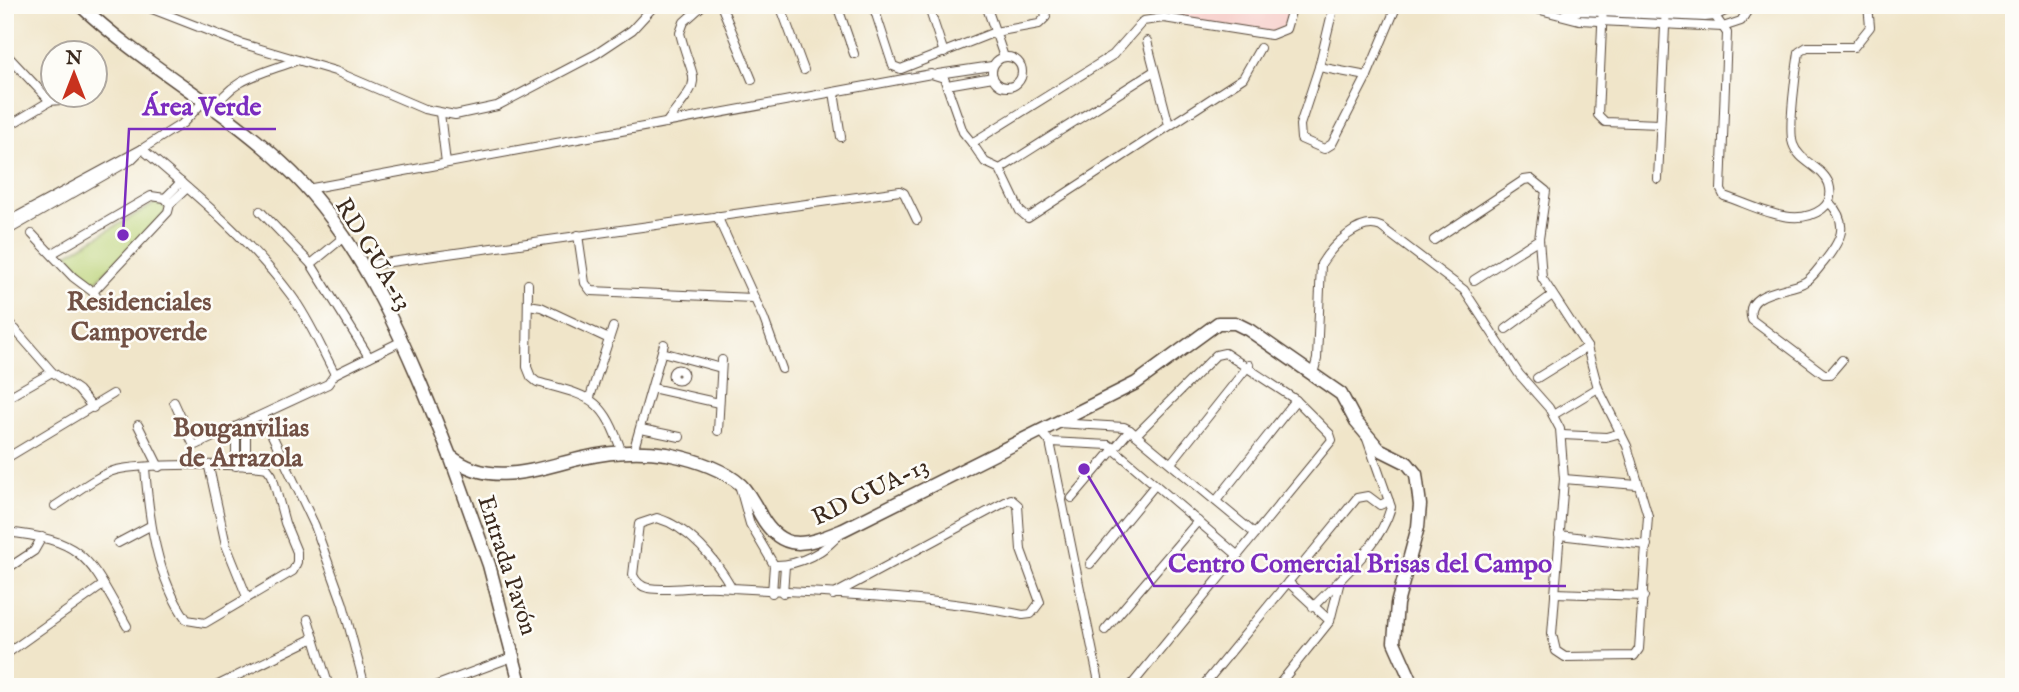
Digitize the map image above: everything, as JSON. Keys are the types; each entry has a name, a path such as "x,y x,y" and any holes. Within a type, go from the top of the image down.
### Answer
{"main road":[{"name":"RD GUA-13","path":"80,5 202,103 281,162 307,189 345,236 362,266 400,342 450,456 474,470 505,475 627,453 666,454 704,464 738,482 766,525 786,541 813,542 843,530 1136,383 1218,323 1235,323 1249,330 1341,394 1365,434 1379,449 1407,463 1416,474 1420,505 1418,527 1396,604 1394,642 1415,687"},
{"name":"Entrada Pavón","path":"450,456 489,565 521,687"}],"street":[{"path":"142,5 295,61 335,71 440,113 471,114 497,106 596,54 632,30 655,5"},
{"path":"666,123 693,86 695,76 680,33 684,22 704,5"},
{"path":"721,5 752,80"},
{"path":"780,5 804,70"},
{"path":"837,5 854,54"},
{"path":"873,5 897,69 995,32 1039,24 1045,18 1044,5"},
{"path":"928,5 944,53"},
{"path":"986,5 1004,57"},
{"path":"972,143 1113,55 1143,21 1164,19 1271,35 1286,29 1291,22 1293,5"},
{"path":"1334,5 1299,135 1305,143 1328,149 1367,76 1396,5"},
{"path":"1521,5 1579,20 1602,13 1723,27 1741,21 1751,5"},
{"path":"1658,179 1666,5"},
{"path":"1665,20 1716,16 1738,5"},
{"path":"1842,360 1830,374 1824,374 1752,320 1750,315 1752,306 1770,292 1808,280 1839,244 1843,232 1841,220 1829,202 1830,189 1826,179 1799,154 1793,141 1799,52 1804,47 1854,47 1870,27 1868,5"},
{"path":"1602,13 1600,118 1605,122 1660,124"},
{"path":"1716,16 1727,33 1721,190 1724,196 1786,217 1801,218 1829,202"},
{"path":"1147,41 1169,125"},
{"path":"938,74 947,85 963,132 985,162 1000,169 1020,211 1028,218 1243,78 1260,48"},
{"path":"5,53 38,88"},
{"path":"307,189 834,92 992,66 1004,57"},
{"path":"992,66 993,77 1002,86 1009,86 1020,80 1021,67 1018,61 1004,57"},
{"path":"214,111 226,91 235,85 295,61"},
{"path":"1319,67 1367,76"},
{"path":"1000,169 1154,71"},
{"path":"947,85 993,77"},
{"path":"834,92 841,137"},
{"path":"5,223 142,149 183,123 202,103"},
{"path":"5,128 38,108"},
{"path":"440,113 446,163"},
{"path":"142,149 184,185 290,294 335,374"},
{"path":"5,232 131,160 142,149"},
{"path":"1313,374 1317,359 1321,264 1359,227 1373,224 1459,284 1519,374 1553,415 1562,435 1564,479 1552,634 1556,651 1565,657 1634,656 1639,649 1648,516 1627,446 1598,388 1587,347 1551,296 1542,278 1539,239 1546,191 1531,179 1524,180 1434,240"},
{"path":"167,201 184,185"},
{"path":"362,266 900,191 904,193 917,220"},
{"path":"53,253 151,196 167,201"},
{"path":"93,292 168,212 167,201"},
{"path":"260,211 311,264 369,358"},
{"path":"717,216 782,369"},
{"path":"32,234 73,277 93,292 105,308"},
{"path":"578,235 585,283 591,291 753,298"},
{"path":"311,264 345,236"},
{"path":"1474,280 1539,239"},
{"path":"528,284 527,367 531,377 537,382 590,397 607,415 627,453"},
{"path":"1506,329 1551,296"},
{"path":"528,305 541,306 609,340"},
{"path":"5,318 52,372 78,390 93,408"},
{"path":"590,397 613,327"},
{"path":"5,335 16,330"},
{"path":"174,402 194,446 328,384 335,374 400,342"},
{"path":"1536,378 1587,347"},
{"path":"627,453 641,429 663,348 682,358 722,364 718,431"},
{"path":"1072,498 1111,447 1133,433 1216,355 1228,353 1248,365 1296,400 1330,434 1332,443 1236,554 1130,687"},
{"path":"676,393 682,358"},
{"path":"1171,463 1248,365"},
{"path":"658,368 677,375"},
{"path":"5,399 52,372"},
{"path":"652,387 719,403"},
{"path":"1553,415 1598,388"},
{"path":"5,459 113,394"},
{"path":"1216,501 1296,400"},
{"path":"263,416 315,526 343,604 365,687"},
{"path":"1053,423 1112,426 1133,433 1254,533"},
{"path":"241,466 246,424"},
{"path":"138,425 159,467"},
{"path":"1111,447 1112,426"},
{"path":"236,428 241,466"},
{"path":"641,429 680,437"},
{"path":"1040,430 1050,442 1100,687"},
{"path":"1562,435 1606,437 1621,433"},
{"path":"1313,607 1378,534 1389,514 1389,501 1365,434"},
{"path":"1050,442 1111,447 1236,554"},
{"path":"55,506 116,470 159,467 267,468 272,475 297,562 293,570 205,623 187,620 167,580 150,526 145,468"},
{"path":"209,467 226,545 247,597"},
{"path":"1564,479 1637,485"},
{"path":"738,482 750,524 774,565 772,593"},
{"path":"1090,564 1156,485"},
{"path":"1202,687 1357,498 1368,496 1382,506 1389,501"},
{"path":"732,588 725,575 686,532 657,518 639,524 632,570 640,585 651,588 732,588 772,593 833,595 943,603 1023,615 1031,614 1040,602 1021,550 1018,505 1011,499 833,595"},
{"path":"1105,630 1198,521"},
{"path":"118,543 150,526"},
{"path":"774,565 785,566 832,544 843,530"},
{"path":"5,532 56,540 81,553 127,626"},
{"path":"1559,535 1647,545"},
{"path":"5,570 34,551 42,537"},
{"path":"783,593 785,566"},
{"path":"1282,685 1330,621 1341,578"},
{"path":"1288,582 1330,621"},
{"path":"5,655 103,585"},
{"path":"1555,593 1644,596"},
{"path":"308,619 329,687"},
{"path":"214,687 314,638"},
{"path":"432,687 515,656"}],"shaded area":[{"path":"1147,5 1292,5 1284,27 1271,33 1149,15"}],"green space":[{"path":"156,203 166,207 165,215 94,283 67,254"}],"place":[{"name":"Área Verde","path":"123,235"},
{"name":"Centro Comercial Brisas del Campo","path":"1084,469"}],"district":[{"name":"Residenciales Campoverde","path":"139,316"},
{"name":"Bouganvilias de Arrazola","path":"241,442"}]}
